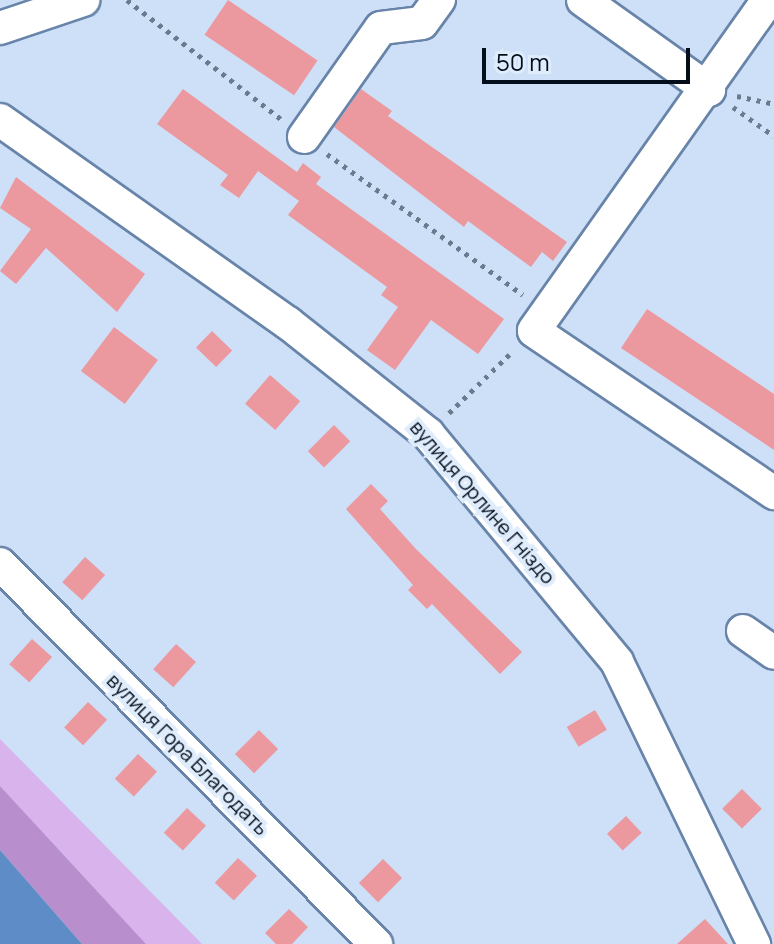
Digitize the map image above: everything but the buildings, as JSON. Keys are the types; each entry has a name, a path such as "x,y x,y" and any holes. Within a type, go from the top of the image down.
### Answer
{"street":[{"path":"304,137 381,28 422,23 439,0"},
{"path":"583,0 709,90"},
{"path":"768,0 709,90 540,321 774,493"},
{"path":"0,28 76,1"},
{"name":"вулиця Орлине Гніздо","path":"0,120 288,323 428,434 617,662 754,944"},
{"name":"вулиця Гора Благодать","path":"0,564 376,944"},
{"path":"743,631 774,653"}],"path":[{"path":"127,0 540,321 428,434"},
{"path":"709,90 774,104"},
{"path":"709,90 774,136"}],"shaded area":[{"path":"0,739 202,944 146,944 0,786"},
{"path":"0,786 146,944 82,944 0,850"}],"water":[{"path":"0,850 82,944 0,944"}]}
